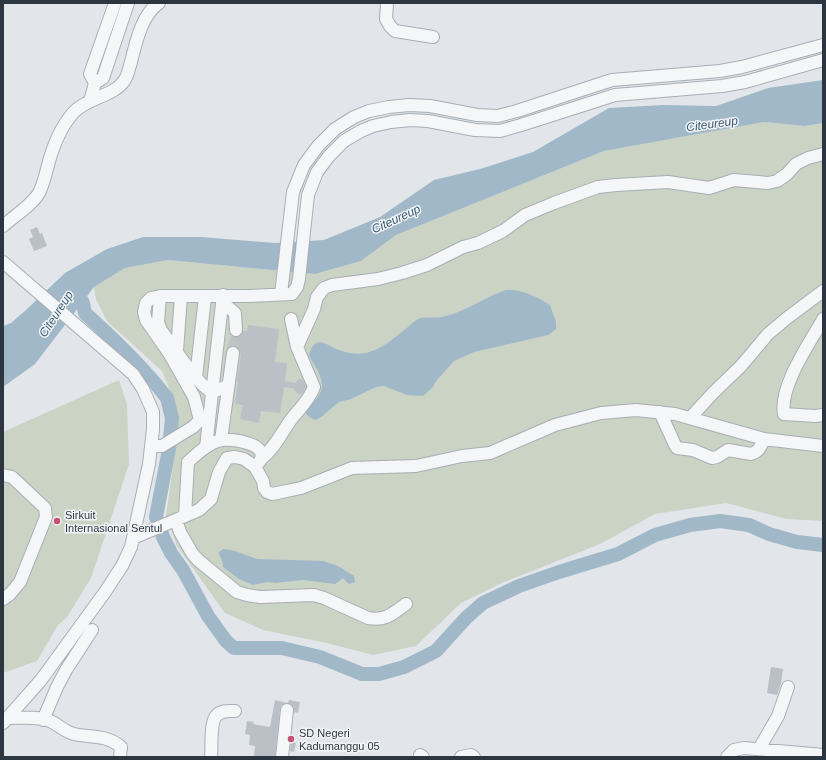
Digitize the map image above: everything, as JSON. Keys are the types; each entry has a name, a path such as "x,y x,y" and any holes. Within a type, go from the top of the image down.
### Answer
{"street":[{"path":"95,83 90,74 115,3"},
{"path":"90,100 95,83 103,78 128,3"},
{"path":"3,226 34,199 40,191 53,147 61,130 74,112 90,100 116,89 125,80 146,18 153,7 160,3"},
{"path":"387,3 386,19 395,31 434,37"},
{"path":"281,294 293,192 304,165 318,146 335,129 354,117 369,111 409,105 430,106 477,115 498,116 612,80 720,71 742,67 823,44"},
{"path":"206,447 194,397 169,353 146,320 144,312 146,303 151,298 160,296 223,299 292,294 297,287 299,279 308,195 317,172 329,156 344,141 360,131 373,126 410,120 428,121 475,130 500,131 615,95 722,86 745,82 823,60"},
{"path":"742,67 745,82"},
{"path":"297,347 314,309 317,297 324,288 332,285 378,279 427,265 463,247 478,243 503,231 525,215 554,203 598,187 616,184 668,182 710,188 715,185 734,180 768,183 777,181 787,174 796,164 808,158 823,154"},
{"path":"291,207 306,208"},
{"path":"3,262 8,273 36,292 121,363 132,374 143,389 153,412 157,446 131,547 122,566 105,592 41,680 5,720"},
{"path":"690,418 741,366 768,334 823,291"},
{"path":"160,296 158,322 161,330 196,377 212,391 216,391 228,385"},
{"path":"177,351 181,296"},
{"path":"196,377 205,297"},
{"path":"157,446 201,423 212,391 223,299"},
{"path":"223,299 235,313 236,330"},
{"path":"258,463 270,452 291,420 311,394 314,387 297,347 292,319"},
{"path":"823,319 796,363 783,406 784,414 815,416 823,414"},
{"path":"221,440 233,353"},
{"path":"406,604 382,619 376,619 368,618 314,595 260,597 237,592 198,560 192,553 176,520 188,462 206,447 221,440 242,441 258,448 261,452 258,463 264,488 267,492 277,494 301,488 352,468 416,466 462,456 490,453 548,428 601,413 636,410 660,412 690,418 764,439 823,446"},
{"path":"660,412 677,448 693,450 707,457 717,457 728,450 751,454 755,453 760,449 764,439"},
{"path":"133,538 199,510 211,499 219,472 227,458 244,458 258,463"},
{"path":"3,475 12,477 45,508 46,517 20,582 10,594 3,599"},
{"path":"43,720 66,670 92,630"},
{"path":"759,749 778,716 788,688"},
{"path":"282,757 287,710"},
{"path":"211,757 212,731 217,715 223,712 235,711"},
{"path":"5,720 50,721 67,732 99,736 118,744 122,750 120,757"},
{"path":"727,757 734,750 744,748 823,755"},
{"path":"461,757 471,755 474,757"}],"green space":[{"path":"764,122 805,126 823,123 823,521 787,519 726,503 655,514 600,544 504,582 461,603 416,646 373,655 327,643 263,630 225,613 177,546 166,516 178,430 176,405 162,371 107,321 96,299 94,287 125,268 168,260 315,274 361,261 396,235 604,151"},
{"name":"Sirkuit Internasional Sentul","path":"119,380 127,405 129,464 91,578 67,617 58,625 37,661 3,673 3,432"}],"water":[{"name":"Citeureup","path":"823,80 823,123 805,126 764,122 604,151 396,235 361,261 315,274 168,260 125,268 94,287 35,364 3,387 3,326 11,323 65,273 107,249 143,237 201,237 275,243 324,240 380,217 434,180 480,169 533,152 609,108 663,105 716,106 768,88"},
{"path":"506,290 530,294 550,305 556,322 556,329 548,335 474,352 454,361 432,388 423,396 407,395 384,386 376,387 351,399 339,402 316,420 306,414 306,410 320,393 322,388 321,379 309,355 314,344 321,342 339,350 362,354 385,345 420,318 442,317 453,314"},
{"path":"223,549 235,551 257,559 323,561 338,566 354,576 355,582 349,584 343,578 335,584 303,580 275,583 267,582 253,585 239,579 223,567 219,552"}],"building":[{"path":"37,227 40,234 42,233 47,246 34,251 29,239 33,237 30,230"},
{"path":"248,325 279,329 275,362 287,363 285,381 295,383 299,379 303,380 306,387 302,394 298,394 293,388 284,387 280,413 261,411 259,423 240,419 243,405 235,404 241,354 237,347 230,346 231,336 240,336 243,331 247,331"},
{"path":"771,667 783,669 781,684 777,695 767,693"},
{"path":"275,700 287,703 281,705 280,709 275,757 254,757 255,746 249,745 250,735 245,734 247,721 254,722 253,724 270,727"},
{"path":"289,700 300,702 298,713 295,712 294,714 294,707 288,703"},
{"path":"291,742 296,743 294,752 290,751"}],"waterway":[{"name":"Citeureup","path":"74,287 83,303 85,313 134,360 167,398 172,418 169,449 156,517 163,537 171,553 183,570 208,616 226,641 234,648 282,648 320,657 362,674 379,674 404,667 436,651 466,618 483,603 519,586 618,554 655,535 690,525 720,521 749,525 769,534 797,542 823,545"}],"tunnel":[{"path":"233,353 236,330"}],"place":[{"name":"Sirkuit Internasional Sentul","path":"57,521"},
{"name":"SD Negeri Kadumanggu 05","path":"291,739"}]}
